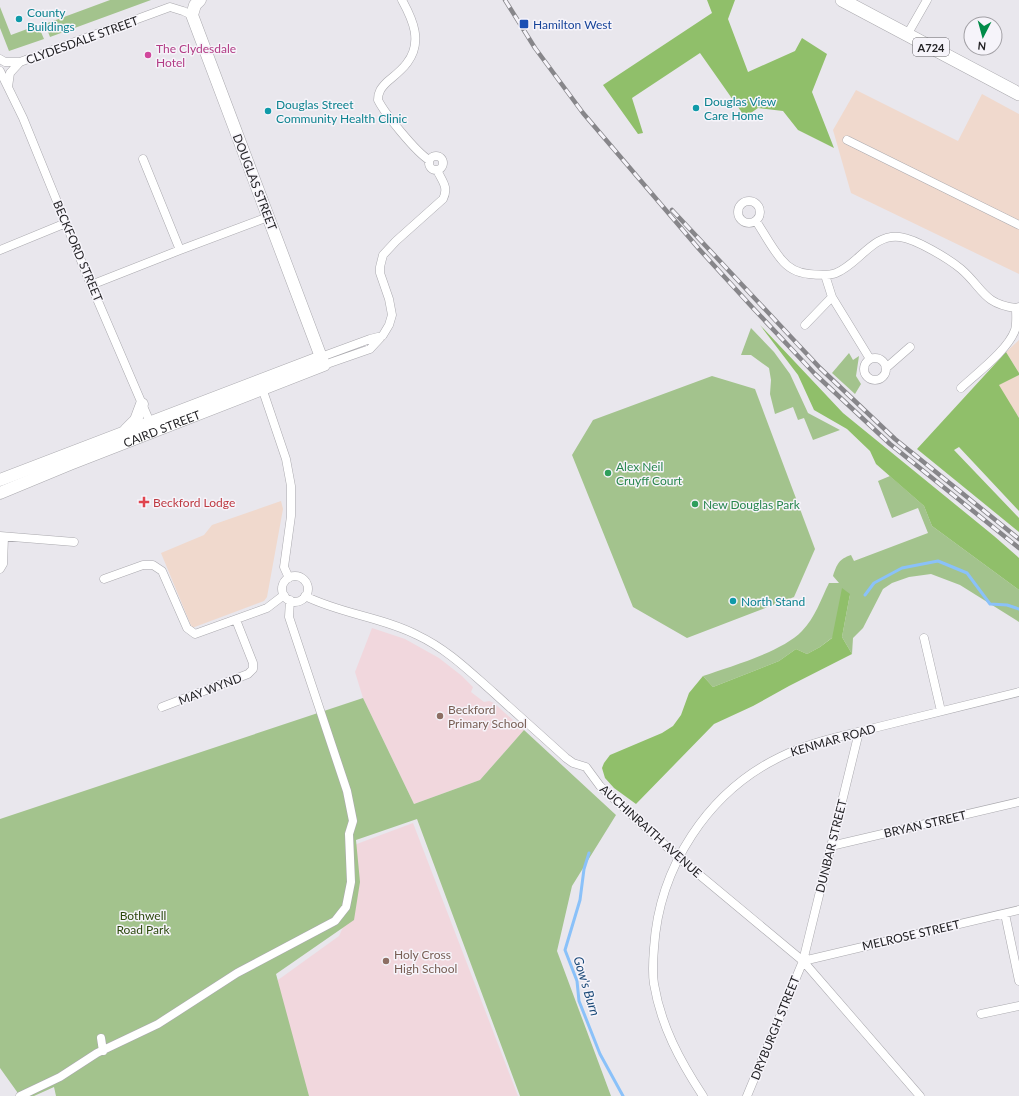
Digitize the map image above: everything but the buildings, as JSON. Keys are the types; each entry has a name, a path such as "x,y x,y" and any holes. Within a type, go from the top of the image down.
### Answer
{"main road":[{"name":"A724","path":"842,0 1019,94"}],"street":[{"path":"175,0 170,7 192,15 195,5 200,0"},
{"path":"322,361 370,339 383,335 389,324 392,309 380,273 381,261 386,251 443,199 445,194 446,186 437,170 433,170 430,167 429,160 415,147 385,113 378,100 380,89 407,64 413,54 415,46 416,34 413,23 402,0"},
{"path":"907,35 928,0"},
{"name":"CLYDESDALE STREET","path":"8,87 10,73 20,62 170,7"},
{"name":"DOUGLAS STREET","path":"192,15 322,361"},
{"path":"0,59 4,62 20,62"},
{"name":"BECKFORD STREET","path":"0,71 23,118 91,285 152,427"},
{"path":"847,140 1019,225"},
{"path":"429,160 435,156 441,159 442,165 437,170"},
{"path":"143,159 180,250"},
{"path":"91,285 268,217"},
{"path":"756,221 781,260 800,273 825,275 838,273 880,240 894,236 902,237 922,245 961,269 991,300 1009,307 1018,308 1014,332 1007,343 961,388"},
{"path":"0,250 66,223"},
{"path":"825,275 832,297 870,359"},
{"path":"806,325 832,297"},
{"path":"886,368 883,361 877,358 867,361 864,371 868,377 872,379 879,379 884,374 886,368 910,347"},
{"name":"CAIRD STREET","path":"0,492 152,427 322,361"},
{"path":"260,385 286,459 291,486 291,516 284,567 289,578"},
{"path":"124,433 136,420 142,404"},
{"name":"CAIRD STREET","path":"0,480 124,433 152,427"},
{"path":"0,569 3,564 2,536 74,542"},
{"path":"20,1096 60,1078 104,1050 158,1024 237,972 335,921 346,907 351,882 349,834 353,821 347,792 289,618 287,597 282,587 284,581 289,578 295,576 303,579 308,587 305,596 298,601 287,597 267,608 195,634 190,632 187,628 162,571 153,565 142,565 104,579"},
{"name":"AUCHINRAITH AVENUE","path":"305,596 320,603 416,634 438,646 464,666 566,758 574,763 586,767 600,786 678,857 803,961 920,1096"},
{"name":"MAY WYND","path":"162,707 248,674 253,669 253,663 236,620"},
{"path":"924,638 941,711"},
{"name":"KENMAR ROAD","path":"703,1096 674,1049 666,1029 654,983 653,963 657,921 665,886 678,857 710,810 739,782 779,757 797,749 816,742 1019,692"},
{"name":"DUNBAR STREET","path":"803,961 859,732"},
{"name":"BRYAN STREET","path":"831,846 1019,802"},
{"name":"MELROSE STREET","path":"803,961 1019,910"},
{"path":"1005,914 1019,980"},
{"name":"DRYBURGH STREET","path":"747,1096 803,961"},
{"path":"981,1014 1019,1006"},
{"path":"101,1038 104,1050"}],"shaded area":[{"path":"856,90 958,141 982,94 1019,114 1019,274 851,193 833,130"},
{"path":"1019,340 1019,373 1006,352"},
{"path":"1019,375 1019,418 998,385"},
{"path":"281,501 283,509 267,597 264,601 192,628 161,553 204,535 212,525"},
{"name":"Beckford Primary School","path":"372,628 405,639 439,658 462,676 473,687 471,692 484,702 489,701 494,703 524,730 480,780 414,804 363,698 355,672"},
{"name":"Holy Cross High School","path":"413,823 518,1096 308,1096 271,985 339,936 350,912 354,845"}],"green space":[{"path":"110,0 151,0 50,37 45,24"},
{"path":"707,0 735,0 728,19 748,72 795,51 802,38 827,54 812,92 834,148 798,130 783,111 758,108 745,117 700,53 632,98 643,133 638,134 603,85 712,13"},
{"path":"0,7 11,35 38,25 44,39 9,51 0,28"},
{"path":"760,325 843,413 1019,558 1019,590 932,526 924,506 876,464 870,451 847,429 814,410 798,375"},
{"path":"751,328 774,352 790,374 808,413 840,430 813,440 804,418 798,420 793,407 775,414 770,394 771,380 769,368 751,355 741,355"},
{"path":"1006,352 1019,373 1019,375 999,385 1019,418 1019,511 959,447 954,450 1019,518 1019,532 917,449"},
{"path":"849,353 853,360 859,356 856,376 861,384 855,394 832,373"},
{"name":"New Douglas Park","path":"712,376 755,389 815,549 794,597 687,638 633,607 572,455 593,420"},
{"path":"890,476 924,506 932,526 1019,590 1019,622 960,585 931,574 909,577 892,583 883,589 863,628 853,638 852,654 842,637 850,594 833,637 820,647 807,654 796,649 779,661 713,687 703,676 756,658 793,639 802,631 807,626 814,614 829,583 839,583 833,576 837,565 841,560 851,555 854,561 928,533 918,508 892,518 878,481"},
{"path":"842,588 850,594 842,637 852,654 753,706 714,724 636,804 614,788 605,778 602,768 610,755 662,733 673,726 681,715 689,693 703,676 713,687 779,661 796,649 807,654 832,638"},
{"name":"Bothwell Road Park","path":"363,698 414,804 480,780 524,730 616,815 572,886 557,951 611,1096 520,1096 417,819 356,840 360,882 354,920 276,974 309,1096 56,1096 54,1087 34,1096 20,1096 0,1068 0,819"}],"waterway":[{"path":"865,595 874,583 902,568 938,561 967,573 990,604 1007,605 1019,609"},
{"name":"Gow's Burn","path":"589,853 584,869 580,900 565,950 577,981 579,1001 600,1054 623,1096"}],"railway":[{"path":"505,0 535,48 583,113 699,249 752,307 815,374 890,444 1019,548"},
{"path":"672,210 820,368 895,439 1019,539"}],"place":[{"name":"County Buildings","path":"19,19"},
{"name":"Hamilton West","path":"524,24"},
{"name":"The Clydesdale Hotel","path":"148,55"},
{"name":"Douglas View Care Home","path":"696,108"},
{"name":"Douglas Street Community Health Clinic","path":"268,111"},
{"name":"Alex Neil Cruyff Court","path":"608,473"},
{"name":"Beckford Lodge","path":"144,502"},
{"name":"New Douglas Park","path":"695,504"},
{"name":"North Stand","path":"733,601"},
{"name":"Beckford Primary School","path":"440,716"},
{"name":"Holy Cross High School","path":"386,961"}]}
